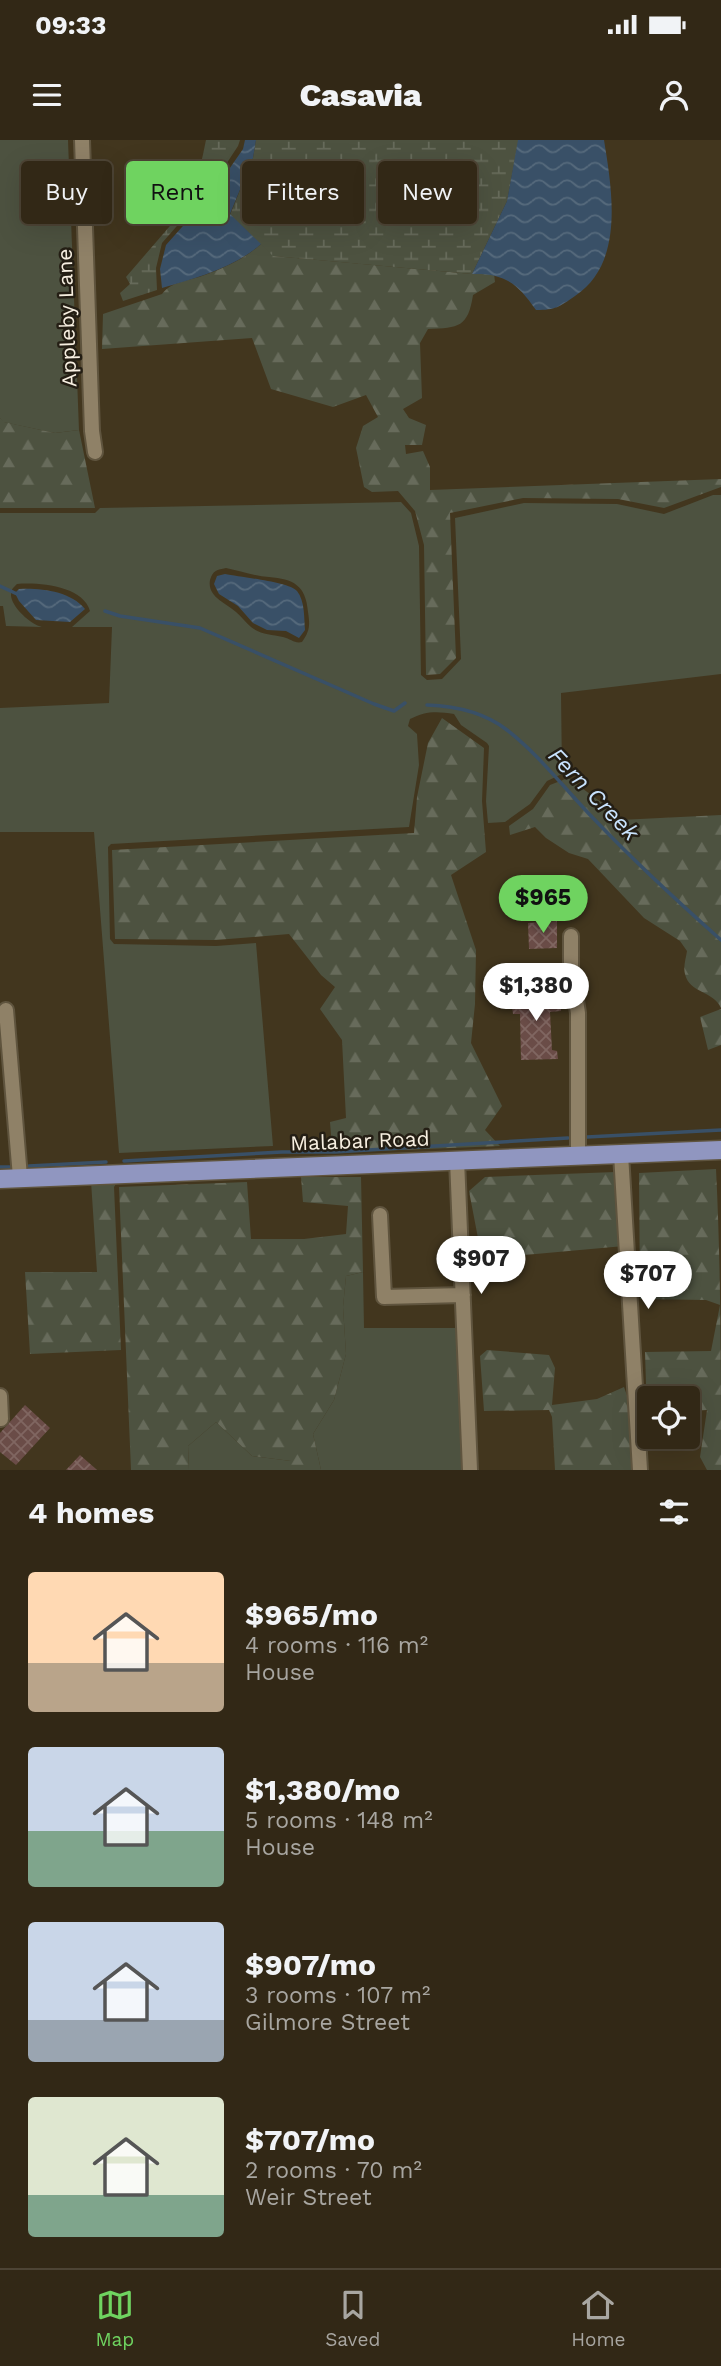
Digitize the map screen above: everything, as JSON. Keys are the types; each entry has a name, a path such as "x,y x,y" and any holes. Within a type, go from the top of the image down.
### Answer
{"main road":[{"name":"Malabar Road","path":"0,1178 721,1150"}],"street":[{"name":"Appleby Lane","path":"82,140 92,431 95,452"},
{"path":"571,936 571,969 578,1013 578,1155"},
{"path":"6,1010 20,1177"},
{"path":"621,1154 640,1470"},
{"path":"457,1160 470,1470"},
{"path":"380,1214 384,1297 463,1296"},
{"path":"0,1396 1,1419"}],"green space":[{"path":"0,140 68,140 69,161 21,161 21,224 71,224 79,430 55,433 3,422 0,418"},
{"path":"206,140 240,140 228,161 202,161"},
{"path":"256,140 518,140 507,201 472,274 273,256 230,215 242,185 242,224 364,224 364,161 252,161"},
{"path":"172,224 179,224 162,243 156,268 157,290 123,301 120,293 130,284 126,277"},
{"path":"261,244 274,256 494,274 495,282 473,295 465,320 447,328 428,329 420,343 422,398 403,409 409,418 426,425 422,445 405,445 406,454 423,451 430,467 430,490 721,479 721,487 664,508 618,499 523,498 450,513 456,658 440,674 426,675 424,545 415,511 398,491 372,492 364,487 356,448 363,426 378,417 366,395 333,407 271,389 252,338 102,349 103,314 162,294 175,284 225,267"},
{"path":"0,418 4,422 55,433 79,430 95,508 0,508"},
{"path":"713,495 721,495 721,674 561,693 562,774 547,781 530,804 505,822 488,823 487,743 461,725 454,714 431,712 410,719 408,726 417,734 419,765 409,827 111,844 108,847 110,939 114,944 216,946 256,943 273,1146 119,1153 94,832 0,832 0,708 109,703 112,627 72,627 90,611 79,596 59,587 26,584 17,584 14,587 11,592 12,599 22,614 42,627 6,626 3,606 0,606 0,513 95,513 100,508 401,502 411,513 419,546 421,675 427,680 442,679 461,659 455,518 524,503 617,504 664,514","holes":["226,568 297,585 307,603 309,621 308,631 302,642 255,630 218,599 211,591 210,580 212,574"]},
{"path":"442,718 484,748 482,801 486,852 451,875 476,950 471,1043 502,1106 485,1130 500,1146 375,1151 332,1147 330,1122 346,1118 342,1040 320,1009 335,987 321,975 289,934 216,940 115,939 112,850 414,833 417,797 428,743"},
{"path":"568,778 605,805 620,820 721,815 721,1008 718,1002 696,989 687,980 684,968 687,951 680,941 644,918 588,859 569,853 535,827 510,835 509,826 533,809 550,785"},
{"path":"721,1009 721,1045 708,1050 700,1017"},
{"path":"716,1169 720,1282 721,1470 707,1470 700,1457 707,1410 700,1410 700,1386 646,1386 645,1352 711,1351 720,1305 706,1300 640,1299 639,1173"},
{"path":"616,1172 624,1246 482,1259 469,1191 485,1177"},
{"path":"301,1177 361,1177 363,1272 346,1276 343,1307 346,1354 334,1400 313,1434 321,1470 291,1470 291,1461 252,1456 216,1422 188,1446 189,1470 131,1470 119,1187 247,1182 251,1239 304,1239 346,1234 348,1206 303,1202"},
{"path":"91,1181 117,1182 114,1187 121,1350 30,1354 25,1272 97,1272"},
{"path":"363,1272 364,1328 460,1328 466,1470 321,1470 313,1434 334,1400 346,1354 343,1307 346,1276"},
{"path":"487,1350 549,1355 555,1368 552,1405 597,1399 624,1387 631,1407 634,1470 555,1470 552,1417 549,1410 484,1411 480,1356"},
{"path":"216,1422 252,1456 291,1461 291,1470 189,1470 188,1446"}],"water":[{"path":"245,140 256,140 252,161 242,161 242,185 230,214 261,244 227,266 162,288 160,269 166,245 185,224 228,224 228,171 243,149"},
{"path":"518,140 604,140 612,203 608,245 602,265 591,282 575,296 553,308 536,310 510,282 493,276 472,274 507,201"},
{"path":"225,574 275,582 297,591 303,605 305,630 299,638 286,631 267,630 253,623 238,606 219,594 214,584 217,576"},
{"path":"19,589 63,594 85,609 70,622 36,620 19,601 15,593"}],"building":[{"path":"557,921 557,948 529,949 528,923"},
{"path":"559,990 561,1011 550,1012 552,1050 557,1051 558,1059 521,1060 520,1014 513,1014 510,993"},
{"path":"25,1405 50,1428 16,1465 0,1452 0,1433"},
{"path":"80,1455 97,1470 66,1470"}],"waterway":[{"name":"Fern Creek","path":"0,586 17,594"},
{"name":"Fern Creek","path":"105,611 120,616 200,628 374,704 394,711 405,703"},
{"name":"Fern Creek","path":"427,705 469,711 507,730 541,761 624,850 721,940"},
{"path":"587,1137 721,1130"},
{"path":"124,1161 568,1138"},
{"path":"29,1166 106,1162"},
{"path":"0,1167 10,1167"}]}
